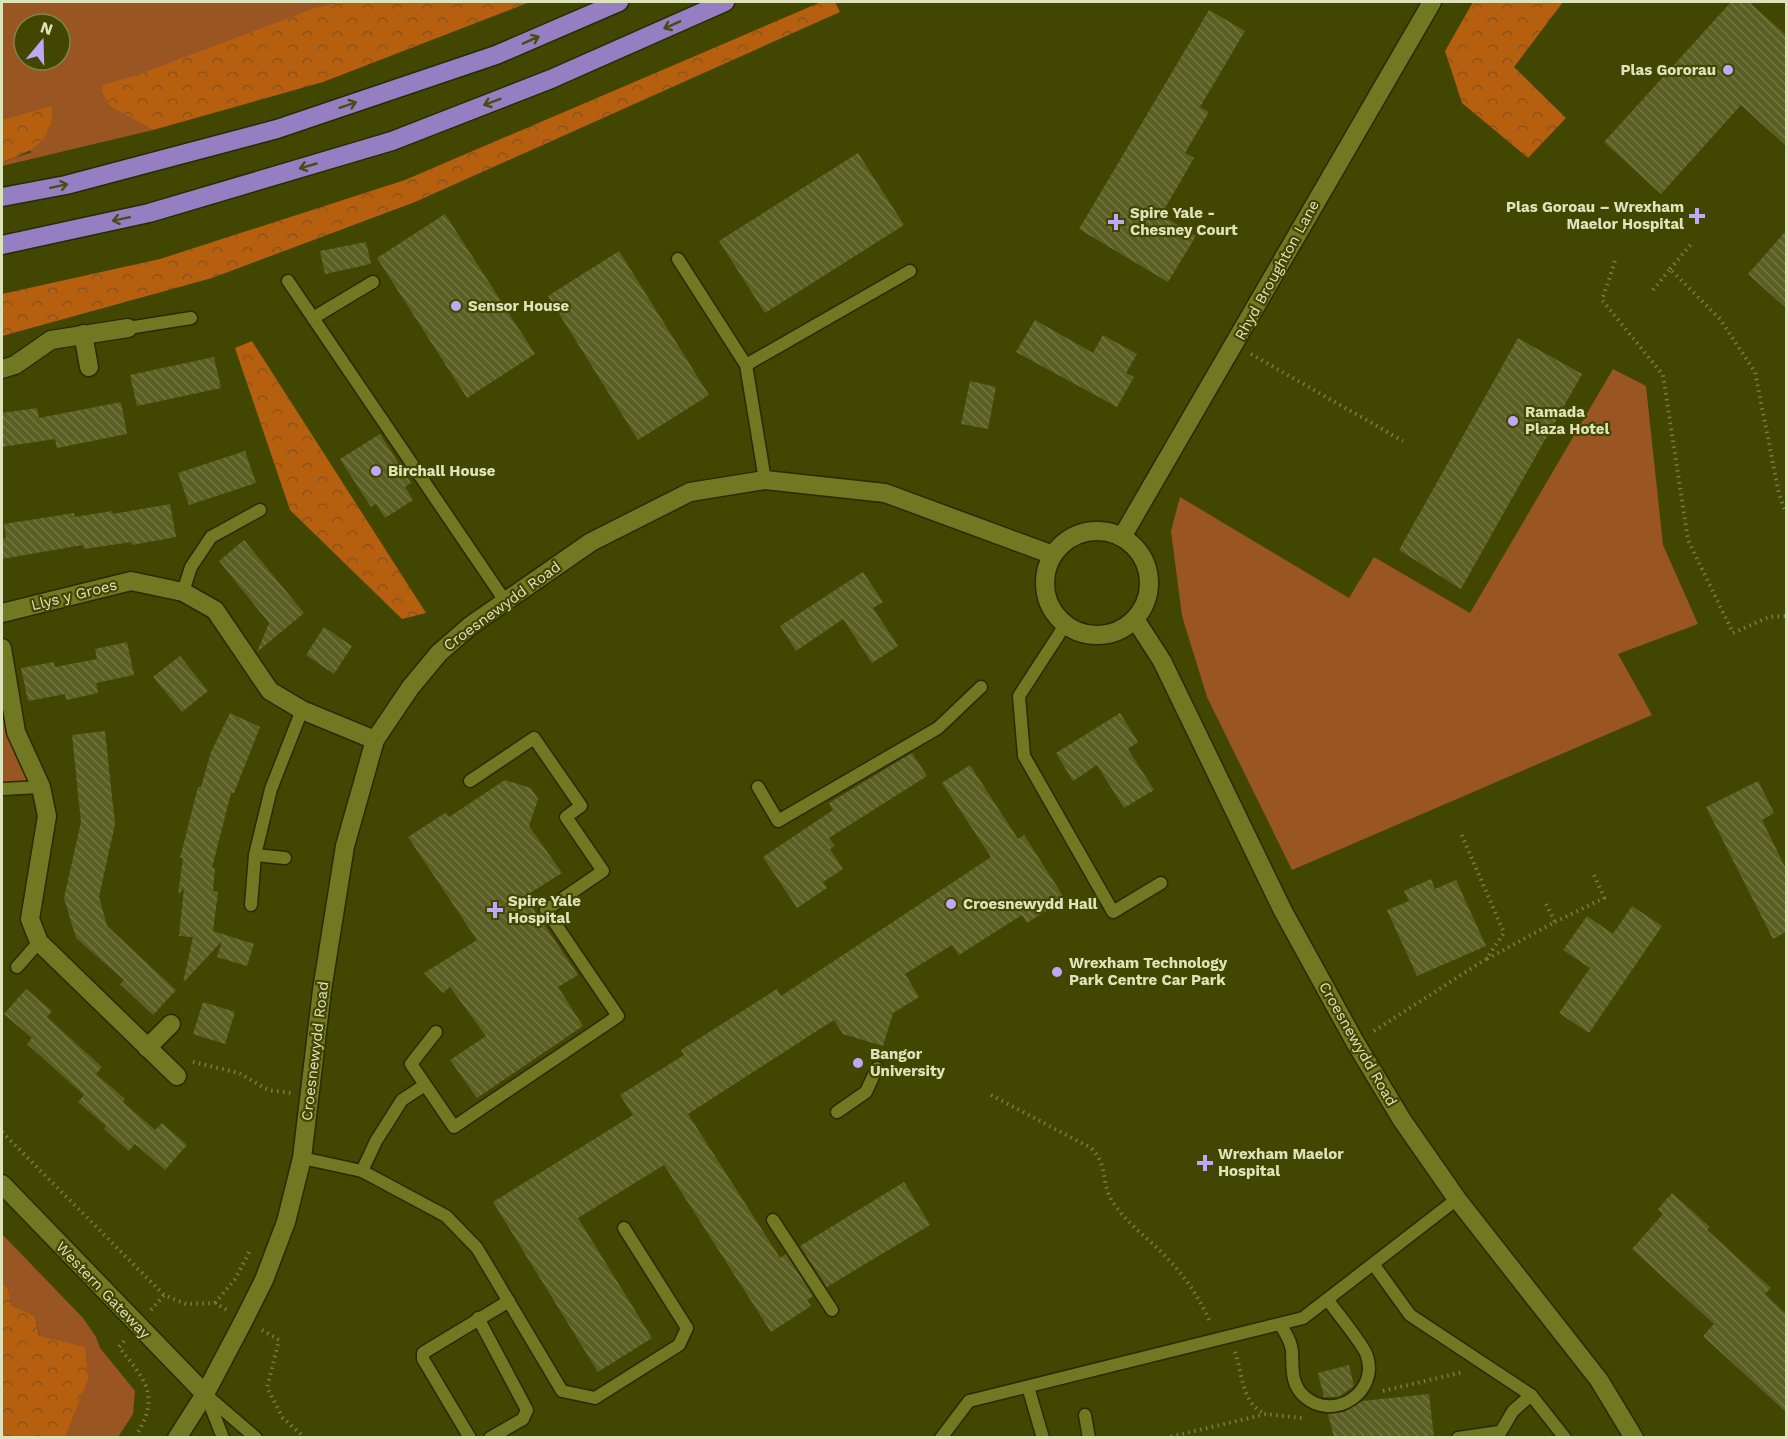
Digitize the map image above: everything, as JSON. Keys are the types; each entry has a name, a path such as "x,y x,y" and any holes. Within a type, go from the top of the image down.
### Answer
{"highway":[{"path":"2,197 66,185 277,129 496,55 619,2"},
{"path":"2,244 149,213 392,141 551,79 725,2"}],"street":[{"name":"Rhyd Broughton Lane","path":"1122,537 1432,2"},
{"path":"2,369 15,365 51,339 128,328"},
{"path":"83,334 89,367"},
{"name":"Croesnewydd Road","path":"177,1437 205,1394 264,1280 286,1222 302,1158 322,990 345,846 375,740 410,688 439,653 505,601 591,542 690,492 765,480 885,493 1053,555"},
{"path":"1092,531 1107,532 1122,537 1139,553 1149,575 1149,591 1144,606 1135,619 1123,629 1109,634 1079,632 1065,625 1047,600 1045,585 1047,569 1053,555 1063,543 1077,535 1092,531"},
{"name":"Llys y Groes","path":"2,613 131,581 183,592 215,610 270,691 302,710 375,740"},
{"name":"Croesnewydd Road","path":"1135,619 1162,661 1283,911 1355,1042 1402,1120 1457,1199 1599,1380 1634,1437"},
{"path":"2,648 16,732 41,787 47,816 30,920 39,942 177,1076"},
{"path":"153,1054 171,1024"},
{"name":"Western Gateway","path":"2,1184 205,1394"}],"lane":[{"path":"678,259 746,365 765,480"},
{"path":"746,365 910,271"},
{"path":"288,281 505,601"},
{"path":"313,318 373,282"},
{"path":"128,328 191,318"},
{"path":"183,592 191,567 211,537 260,510"},
{"path":"1065,625 1019,696 1024,756 1113,912 1161,883"},
{"path":"758,787 778,821 938,728 981,687"},
{"path":"251,904 255,855 271,789 302,710"},
{"path":"436,1032 411,1064 454,1127 618,1016 546,910 603,871 566,817 581,807 534,738 470,781"},
{"path":"2,789 41,787"},
{"path":"255,855 285,858"},
{"path":"17,967 39,942"},
{"path":"837,1112 866,1092 877,1068"},
{"path":"362,1171 376,1141 402,1100 425,1085"},
{"path":"302,1158 362,1171 446,1216 477,1248 562,1391 595,1398 678,1345 687,1328 624,1228"},
{"path":"941,1437 969,1401 1281,1326 1304,1318 1457,1199"},
{"path":"773,1220 832,1310"},
{"path":"1374,1265 1410,1315 1531,1395 1565,1437"},
{"path":"1281,1326 1292,1349 1292,1375 1296,1387 1305,1397 1316,1404 1328,1407 1352,1400 1367,1380 1367,1355 1328,1300"},
{"path":"470,1437 423,1359 423,1353 509,1301"},
{"path":"478,1318 527,1410 523,1419 489,1437"},
{"path":"1028,1387 1043,1437"},
{"path":"205,1394 223,1437"},
{"path":"205,1394 256,1437"},
{"path":"1458,1437 1498,1435 1513,1411 1531,1395"},
{"path":"1085,1415 1089,1437"}],"path":[{"path":"1653,290 1692,243"},
{"path":"1615,261 1602,300 1663,375 1688,540 1732,633 1769,617 1786,616"},
{"path":"1670,269 1720,319 1755,372 1779,495 1786,513"},
{"path":"1235,345 1402,441"},
{"path":"1460,831 1504,933 1486,959"},
{"path":"1355,1042 1486,959 1604,898 1594,875"},
{"path":"1546,904 1555,922"},
{"path":"153,1054 239,1073 268,1090 296,1093"},
{"path":"991,1095 1096,1153 1103,1163 1109,1196 1123,1216 1169,1259 1195,1291 1218,1341 1221,1355 1236,1352 1249,1402 1256,1410 1266,1414 1289,1419 1310,1418"},
{"path":"2,1132 164,1294 186,1304 215,1303 235,1280 251,1248"},
{"path":"279,1340 267,1388 283,1418 304,1437"},
{"path":"119,1347 142,1377 148,1389 147,1416 137,1434"},
{"path":"1377,1396 1385,1389 1474,1370"},
{"path":"1165,1437 1266,1414"}],"shaded area":[{"path":"2,2 462,2 111,106 153,130 2,166 2,162 32,152 2,139"},
{"path":"1613,369 1646,386 1663,545 1698,624 1618,654 1652,715 1292,870 1207,697 1182,616 1171,531 1180,497 1349,598 1374,557 1470,613"},
{"path":"2,690 32,783 2,783"},
{"path":"2,1234 83,1318 96,1337 100,1348 135,1391 133,1414 118,1437 62,1437 35,1316 12,1306 8,1289 2,1282"}],"green space":[{"path":"342,2 530,2 323,82 153,130 110,106 99,86 137,75 315,8"},
{"path":"821,2 835,2 840,12 415,202 212,278 2,336 2,294 160,259 405,180"},
{"path":"1473,2 1563,2 1514,67 1566,118 1528,158 1462,103 1445,51"},
{"path":"52,106 49,129 39,144 2,162 2,120"},
{"path":"252,341 426,613 402,619 290,510 235,348"},
{"path":"2,1282 8,1289 12,1306 35,1316 39,1336 85,1347 88,1379 65,1437 2,1437"}],"building":[{"name":"Plas Gororau","path":"1731,2 1749,2 1786,35 1786,146 1741,105 1661,194 1604,142"},
{"path":"1209,10 1245,31 1200,107 1209,112 1185,153 1194,158 1161,215 1196,236 1168,282 1079,229"},
{"path":"858,153 904,225 765,313 719,241"},
{"name":"Sensor House","path":"445,214 535,354 467,398 377,258"},
{"path":"1786,231 1786,308 1748,274"},
{"path":"366,242 371,264 325,274 320,251"},
{"path":"619,251 709,395 638,440 548,296"},
{"path":"1035,320 1093,353 1103,335 1137,354 1126,373 1134,377 1117,407 1016,352"},
{"name":"Ramada Plaza Hotel","path":"1518,338 1582,374 1461,589 1399,550"},
{"path":"214,357 221,388 137,406 130,375"},
{"path":"970,381 996,387 988,429 961,424"},
{"path":"121,402 127,434 57,448 55,439 2,447 2,413 37,408 39,418"},
{"name":"Birchall House","path":"380,434 411,483 405,487 413,500 385,518 376,504 371,507 340,459"},
{"path":"245,451 256,483 189,505 178,473"},
{"path":"170,504 176,537 132,545 131,542 84,549 83,545 2,559 2,539 6,538 4,524 74,513 75,517 112,511 113,514"},
{"path":"244,540 304,613 257,652 269,623 219,561"},
{"path":"863,572 883,602 873,608 898,646 872,663 843,619 796,651 780,626"},
{"path":"324,627 352,646 334,674 306,655"},
{"path":"127,642 134,675 96,683 98,693 66,700 65,694 28,701 21,668 54,662 55,667 97,659 95,649"},
{"path":"180,656 208,691 182,712 153,677"},
{"path":"230,713 260,727 234,793 231,793 212,868 215,868 213,891 218,892 213,931 254,944 247,966 217,957 222,941 183,983 193,937 179,936 184,888 178,895 183,858 180,858 198,787 201,787 211,752"},
{"path":"1120,713 1138,742 1128,749 1154,790 1124,808 1097,765 1073,781 1056,753"},
{"path":"105,731 115,824 99,897 107,926 176,990 153,1015 120,984 124,980 76,938 64,898 81,822 72,735"},
{"path":"912,753 927,776 829,838 835,846 830,849 843,869 823,882 827,888 797,908 763,857 833,810 829,803"},
{"path":"970,765 1018,839 1024,835 1065,899 1027,923 1022,915 959,955 952,945 905,974 919,997 893,1013 883,1046 843,1034 834,1020 688,1114 780,1258 786,1254 813,1296 807,1300 811,1306 771,1332 664,1165 578,1218 652,1338 598,1372 493,1202 633,1115 620,1095 684,1055 681,1050 777,989 781,996 991,857 942,783"},
{"path":"505,780 531,788 538,799 529,826 562,873 525,896 578,975 558,987 583,1026 477,1098 450,1060 486,1036 450,987 443,993 424,973 477,940 408,837 445,813 449,817"},
{"path":"1758,781 1774,813 1762,820 1786,869 1786,932 1773,939 1706,807"},
{"path":"1431,879 1435,889 1456,880 1486,946 1417,976 1387,910 1409,901 1404,891"},
{"path":"1632,906 1662,926 1589,1033 1559,1013 1590,968 1563,950 1587,916 1613,934"},
{"path":"26,989 52,1011 47,1017 102,1067 96,1074 125,1099 123,1102 155,1130 162,1123 187,1145 165,1170 135,1144 129,1151 104,1129 106,1126 78,1102 84,1095 27,1044 32,1038 4,1014"},
{"path":"203,1002 235,1012 225,1044 193,1034"},
{"path":"904,1182 930,1225 827,1287 800,1246"},
{"path":"1672,1193 1710,1227 1707,1230 1771,1288 1765,1294 1786,1314 1786,1412 1703,1336 1714,1324 1632,1249 1663,1214 1658,1209"},
{"path":"1349,1365 1354,1386 1338,1397 1324,1397 1318,1373"},
{"path":"1429,1394 1434,1437 1334,1437 1328,1414 1344,1412 1362,1401"}],"place":[{"name":"Plas Gororau","path":"1728,70"},
{"name":"Plas Goroau – Wrexham Maelor Hospital","path":"1697,216"},
{"name":"Spire Yale - Chesney Court","path":"1116,222"},
{"name":"Sensor House","path":"456,306"},
{"name":"Ramada Plaza Hotel","path":"1513,421"},
{"name":"Birchall House","path":"376,471"},
{"name":"Croesnewydd Hall","path":"951,904"},
{"name":"Spire Yale Hospital","path":"495,910"},
{"name":"Wrexham Technology Park Centre Car Park","path":"1057,972"},
{"name":"Bangor University","path":"858,1063"},
{"name":"Wrexham Maelor Hospital","path":"1205,1163"}]}
